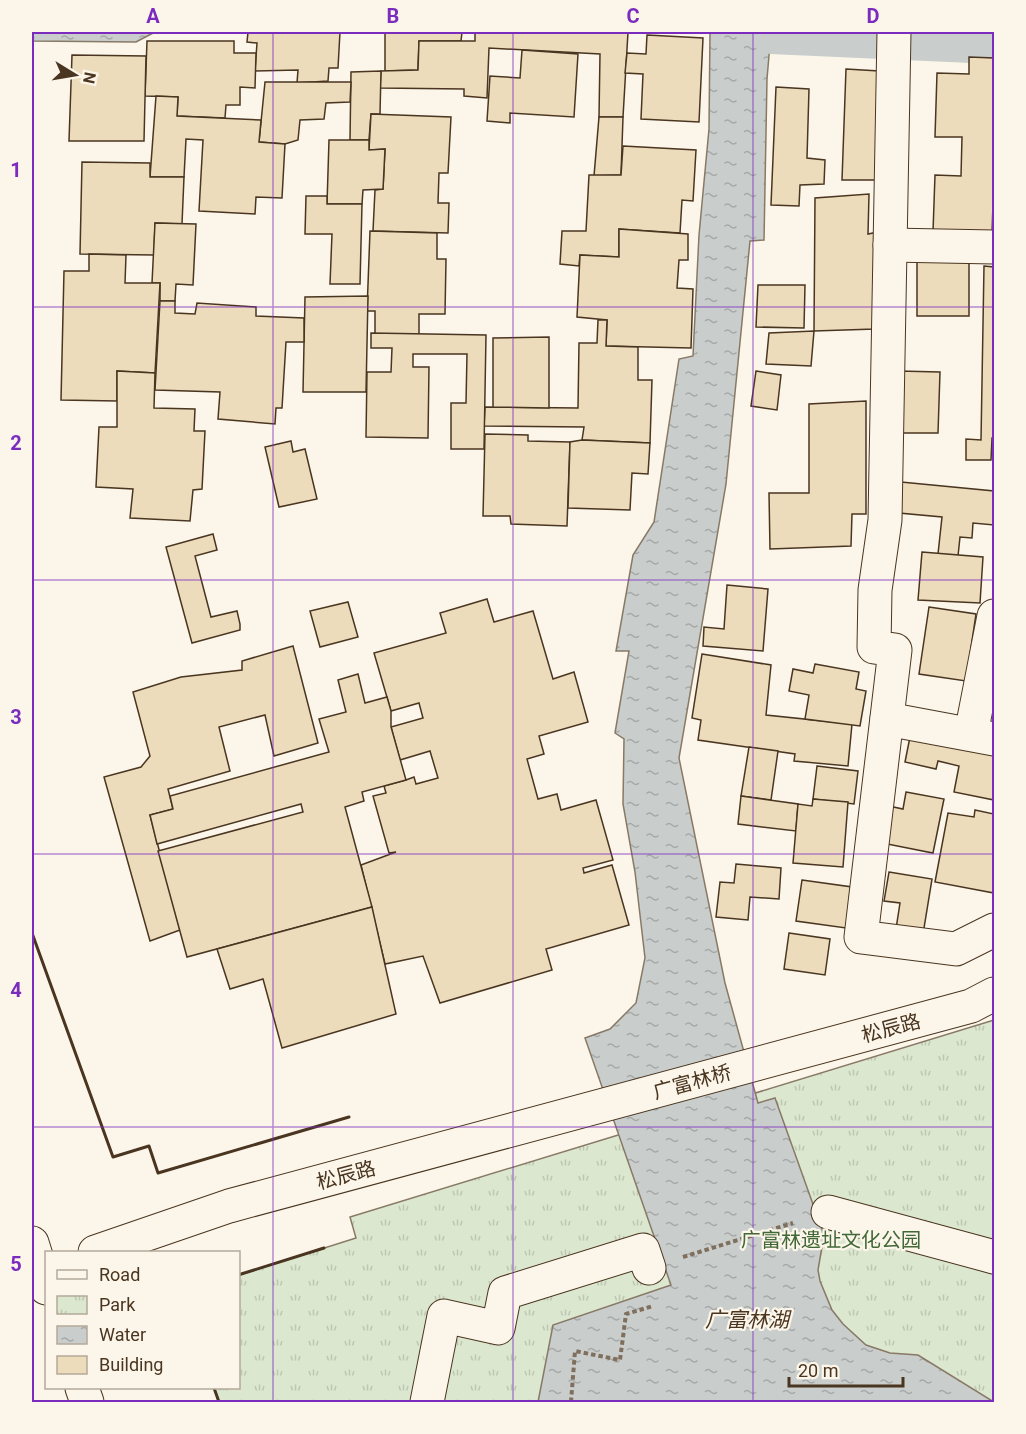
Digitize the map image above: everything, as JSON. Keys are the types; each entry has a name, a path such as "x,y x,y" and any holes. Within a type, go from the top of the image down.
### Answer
{"street":[{"path":"893,46 885,520 875,590 874,647 895,650 861,937 956,949 994,930"},
{"path":"890,245 994,248"},
{"path":"887,719 983,737 994,616"},
{"name":"松辰路","path":"785,1056 971,1006 994,994"},
{"name":"广富林桥","path":"599,1107 785,1056"},
{"name":"松辰路","path":"98,1251 229,1206 599,1107"},
{"path":"828,1212 994,1257"},
{"path":"427,1402 444,1316 498,1328 505,1293 643,1250 649,1268"}],"path":[{"path":"649,1268 828,1212"},
{"path":"571,1402 575,1351 620,1360 626,1314 662,1303"}],"green space":[{"name":"广富林遗址文化公园","path":"994,1020 994,1402 219,1402 214,1389 240,1389 240,1275 356,1238 350,1217"}],"water":[{"path":"32,32 155,32 136,42 32,41"},
{"name":"广富林湖","path":"710,32 771,32 767,79 764,240 750,241 726,484 679,758 725,983 758,1103 775,1098 824,1235 818,1270 832,1310 843,1324 866,1345 890,1353 918,1355 994,1402 538,1402 553,1325 671,1285 585,1038 610,1029 636,1003 645,958 635,872 623,804 624,739 615,733 629,651 616,651 633,555 654,522 679,359 693,356 699,235 709,129"}],"building":[{"path":"248,32 340,32 338,68 329,68 328,81 297,83 298,70 255,71 257,43 247,42"},
{"path":"385,32 462,32 461,41 419,41 418,70 385,71"},
{"path":"475,32 628,32 623,117 599,117 600,54 489,48 487,98 464,96 464,89 380,88 381,71 418,70 419,41 475,41"},
{"path":"647,35 703,38 699,122 641,119 643,74 625,73 627,53 646,54"},
{"path":"147,41 234,41 234,53 256,53 255,88 240,87 240,105 226,105 225,118 177,116 178,97 145,96"},
{"path":"522,50 578,54 574,117 510,113 510,123 487,121 490,76 520,78"},
{"path":"72,55 146,56 144,141 69,141"},
{"path":"969,57 994,58 992,234 933,232 935,175 961,176 962,137 935,137 937,73 969,74"},
{"path":"846,69 879,71 879,180 842,180"},
{"path":"381,71 380,114 371,114 369,140 350,140 351,72"},
{"path":"265,82 351,82 350,102 326,103 324,119 300,120 298,140 285,144 259,142"},
{"path":"776,87 809,89 807,158 825,160 824,184 800,185 799,206 771,205"},
{"path":"156,96 178,97 177,116 261,120 259,142 285,144 282,198 256,197 255,214 199,211 203,140 186,139 184,177 150,177"},
{"path":"371,114 451,117 448,173 439,173 438,203 449,203 448,233 373,231 375,190 383,189 385,149 369,150"},
{"path":"599,117 623,117 621,175 594,176"},
{"path":"329,140 369,140 369,150 385,149 383,189 363,190 362,204 327,204"},
{"path":"623,146 696,150 693,201 682,200 680,233 619,229 619,257 580,255 579,266 560,264 562,231 586,231 589,175 621,175"},
{"path":"82,162 150,163 150,177 184,177 182,224 155,223 154,255 80,254"},
{"path":"869,194 868,234 878,232 875,329 814,331 815,198"},
{"path":"306,196 327,196 327,204 362,204 360,284 330,284 332,234 305,234"},
{"path":"155,223 196,224 193,285 176,284 175,301 160,301 160,283 152,283"},
{"path":"619,229 688,234 688,260 679,260 677,288 693,289 691,348 606,346 607,320 577,317 580,255 619,257"},
{"path":"370,231 437,233 437,259 446,259 445,314 419,314 419,335 375,334 375,311 367,311"},
{"path":"89,254 126,255 125,283 160,283 155,373 117,371 117,401 61,400 64,271 89,271"},
{"path":"917,262 969,262 969,316 917,316"},
{"path":"984,266 994,267 994,438 992,438 991,460 966,460 966,439 981,440"},
{"path":"758,285 805,285 804,328 756,327"},
{"path":"368,296 366,392 303,392 305,297"},
{"path":"160,301 175,301 175,313 195,314 197,303 256,307 256,316 304,318 304,342 286,342 282,408 276,408 275,424 218,419 220,392 155,390"},
{"path":"598,320 607,320 606,346 638,347 638,380 652,380 650,443 582,440 584,427 484,426 485,407 578,408 579,343 597,343"},
{"path":"814,331 811,366 766,364 769,333"},
{"path":"371,333 486,335 484,449 451,449 451,403 466,403 467,354 413,354 413,367 429,367 428,438 366,437 367,372 391,372 392,348 371,348"},
{"path":"549,337 549,408 493,407 493,338"},
{"path":"117,371 155,373 154,408 195,409 194,431 205,431 202,489 193,490 190,521 130,518 133,489 96,487 99,427 117,427"},
{"path":"756,371 781,375 777,410 751,406"},
{"path":"898,371 940,372 938,433 896,433"},
{"path":"866,401 866,514 852,514 851,546 770,549 769,493 809,493 809,404"},
{"path":"485,434 528,435 528,441 570,442 567,526 511,524 510,516 483,516"},
{"path":"582,440 650,443 648,474 632,473 630,510 568,508 570,442"},
{"path":"291,441 293,452 305,449 317,499 279,507 265,447"},
{"path":"901,482 994,491 994,525 973,523 972,538 960,537 958,556 938,554 942,517 899,513"},
{"path":"213,534 217,550 195,556 211,617 237,611 240,630 192,643 166,547"},
{"path":"922,552 983,557 980,603 918,600"},
{"path":"727,585 768,589 763,651 703,646 704,627 724,629"},
{"path":"487,599 494,622 533,611 553,679 574,672 588,722 539,736 544,754 527,759 538,799 557,794 561,810 596,800 613,860 583,868 584,873 612,865 629,925 546,949 552,970 440,1003 423,956 385,964 361,865 396,852 389,853 373,796 386,793 384,786 414,777 416,784 438,778 430,751 400,760 391,727 423,718 419,703 391,711 374,653 446,633 440,613"},
{"path":"348,602 358,637 320,647 310,611"},
{"path":"929,607 976,614 966,681 919,674"},
{"path":"293,646 318,743 274,756 265,715 219,727 230,771 168,789 173,809 150,815 180,930 150,941 104,777 141,767 150,756 133,692 181,677 242,670 242,661"},
{"path":"702,654 771,665 766,715 852,724 848,766 794,761 795,754 698,740 701,720 692,718"},
{"path":"815,664 859,672 856,689 866,691 860,726 805,719 809,695 789,691 793,669 813,673"},
{"path":"358,674 365,703 387,697 391,711 391,727 406,780 362,792 364,801 345,807 372,907 187,957 158,851 303,812 301,804 157,844 150,815 173,809 170,796 329,752 319,719 346,712 338,680"},
{"path":"910,737 994,754 994,800 954,792 959,766 938,761 936,769 905,762"},
{"path":"749,747 778,751 771,800 741,796"},
{"path":"817,766 858,771 854,804 813,799"},
{"path":"906,792 944,799 933,853 877,842 884,805 903,809"},
{"path":"741,796 798,804 796,831 738,824"},
{"path":"813,799 848,802 843,867 793,863 798,804 812,806"},
{"path":"975,810 994,814 994,893 935,882 948,813 974,817"},
{"path":"736,864 781,868 779,899 750,897 748,920 716,917 720,882 734,883"},
{"path":"889,872 932,879 923,934 896,929 900,903 884,901"},
{"path":"802,880 852,887 846,928 796,921"},
{"path":"372,907 396,1014 282,1048 263,979 230,989 217,949"},
{"path":"789,933 830,939 825,975 784,969"}],"waterway":[{"path":"771,34 994,44"}],"wall":[{"path":"32,933 113,1157 149,1146 158,1173 349,1117"},
{"path":"240,1274 324,1248"},
{"path":"214,1389 219,1402"}]}
